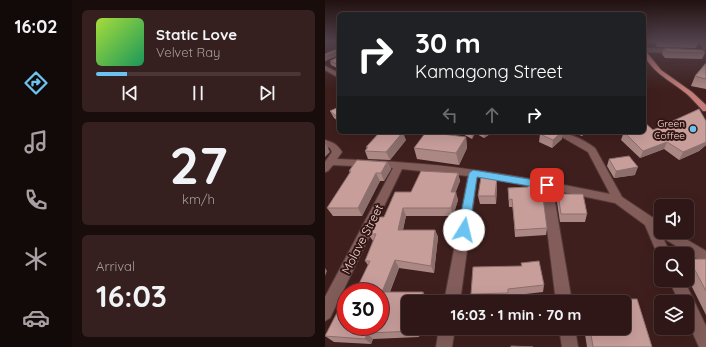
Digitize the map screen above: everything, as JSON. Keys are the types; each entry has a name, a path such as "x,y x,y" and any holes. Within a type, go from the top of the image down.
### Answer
{"main road":[{"path":"649,57 659,71 690,93 706,109"}],"street":[{"path":"325,64 332,61"},
{"path":"325,68 337,75"},
{"path":"561,134 587,146 592,150 618,200"},
{"path":"325,144 334,146 337,149 337,152 328,165"},
{"path":"328,165 399,165 473,173 547,185 618,200 654,225"},
{"name":"Molave Street","path":"325,313 399,165"},
{"path":"453,295 473,173"},
{"path":"547,185 563,295"},
{"path":"649,222 661,247"},
{"path":"676,239 706,258"},
{"path":"694,318 706,344"},
{"path":"444,347 446,335"},
{"path":"568,335 570,347"}],"building":[{"path":"337,58 337,64 330,61"},
{"path":"706,63 706,79 695,76"},
{"path":"337,108 337,116 330,111"},
{"path":"699,109 706,121 706,142 683,152 667,142 643,151 626,134 646,134 646,124 653,130"},
{"path":"378,134 401,134 386,152 365,151 368,147 366,147"},
{"path":"424,134 442,134 466,137 456,153 414,148"},
{"path":"540,134 560,134 553,140"},
{"path":"629,156 638,167 616,171 609,159"},
{"path":"357,160 387,162 381,173 376,173 358,208 327,208 351,171 349,171"},
{"path":"421,171 458,173 451,192 456,192 451,208 403,208 398,230 435,230 431,266 395,260 386,283 359,283 370,261 365,261 376,234 368,234 374,217 384,217 395,192 411,192"},
{"path":"481,177 497,177 495,196 478,196"},
{"path":"528,182 541,182 547,228 515,230 512,199 509,200 508,188 528,187"},
{"path":"558,194 583,194 587,214 561,214"},
{"path":"694,259 706,259 706,291 694,268"},
{"path":"539,261 544,285 508,289 508,293 471,294 473,267 522,266 521,263"},
{"path":"389,292 423,292 422,295 401,295 401,332 389,332"},
{"path":"631,299 637,299 652,347 593,347 591,335 631,335"},
{"path":"337,313 337,335 366,335 365,339 325,336"},
{"path":"511,346 533,347 511,347"}],"place":[{"name":"Green Coffee","path":"693,129"}],"route":[{"path":"464,230 473,173 547,185"}]}
